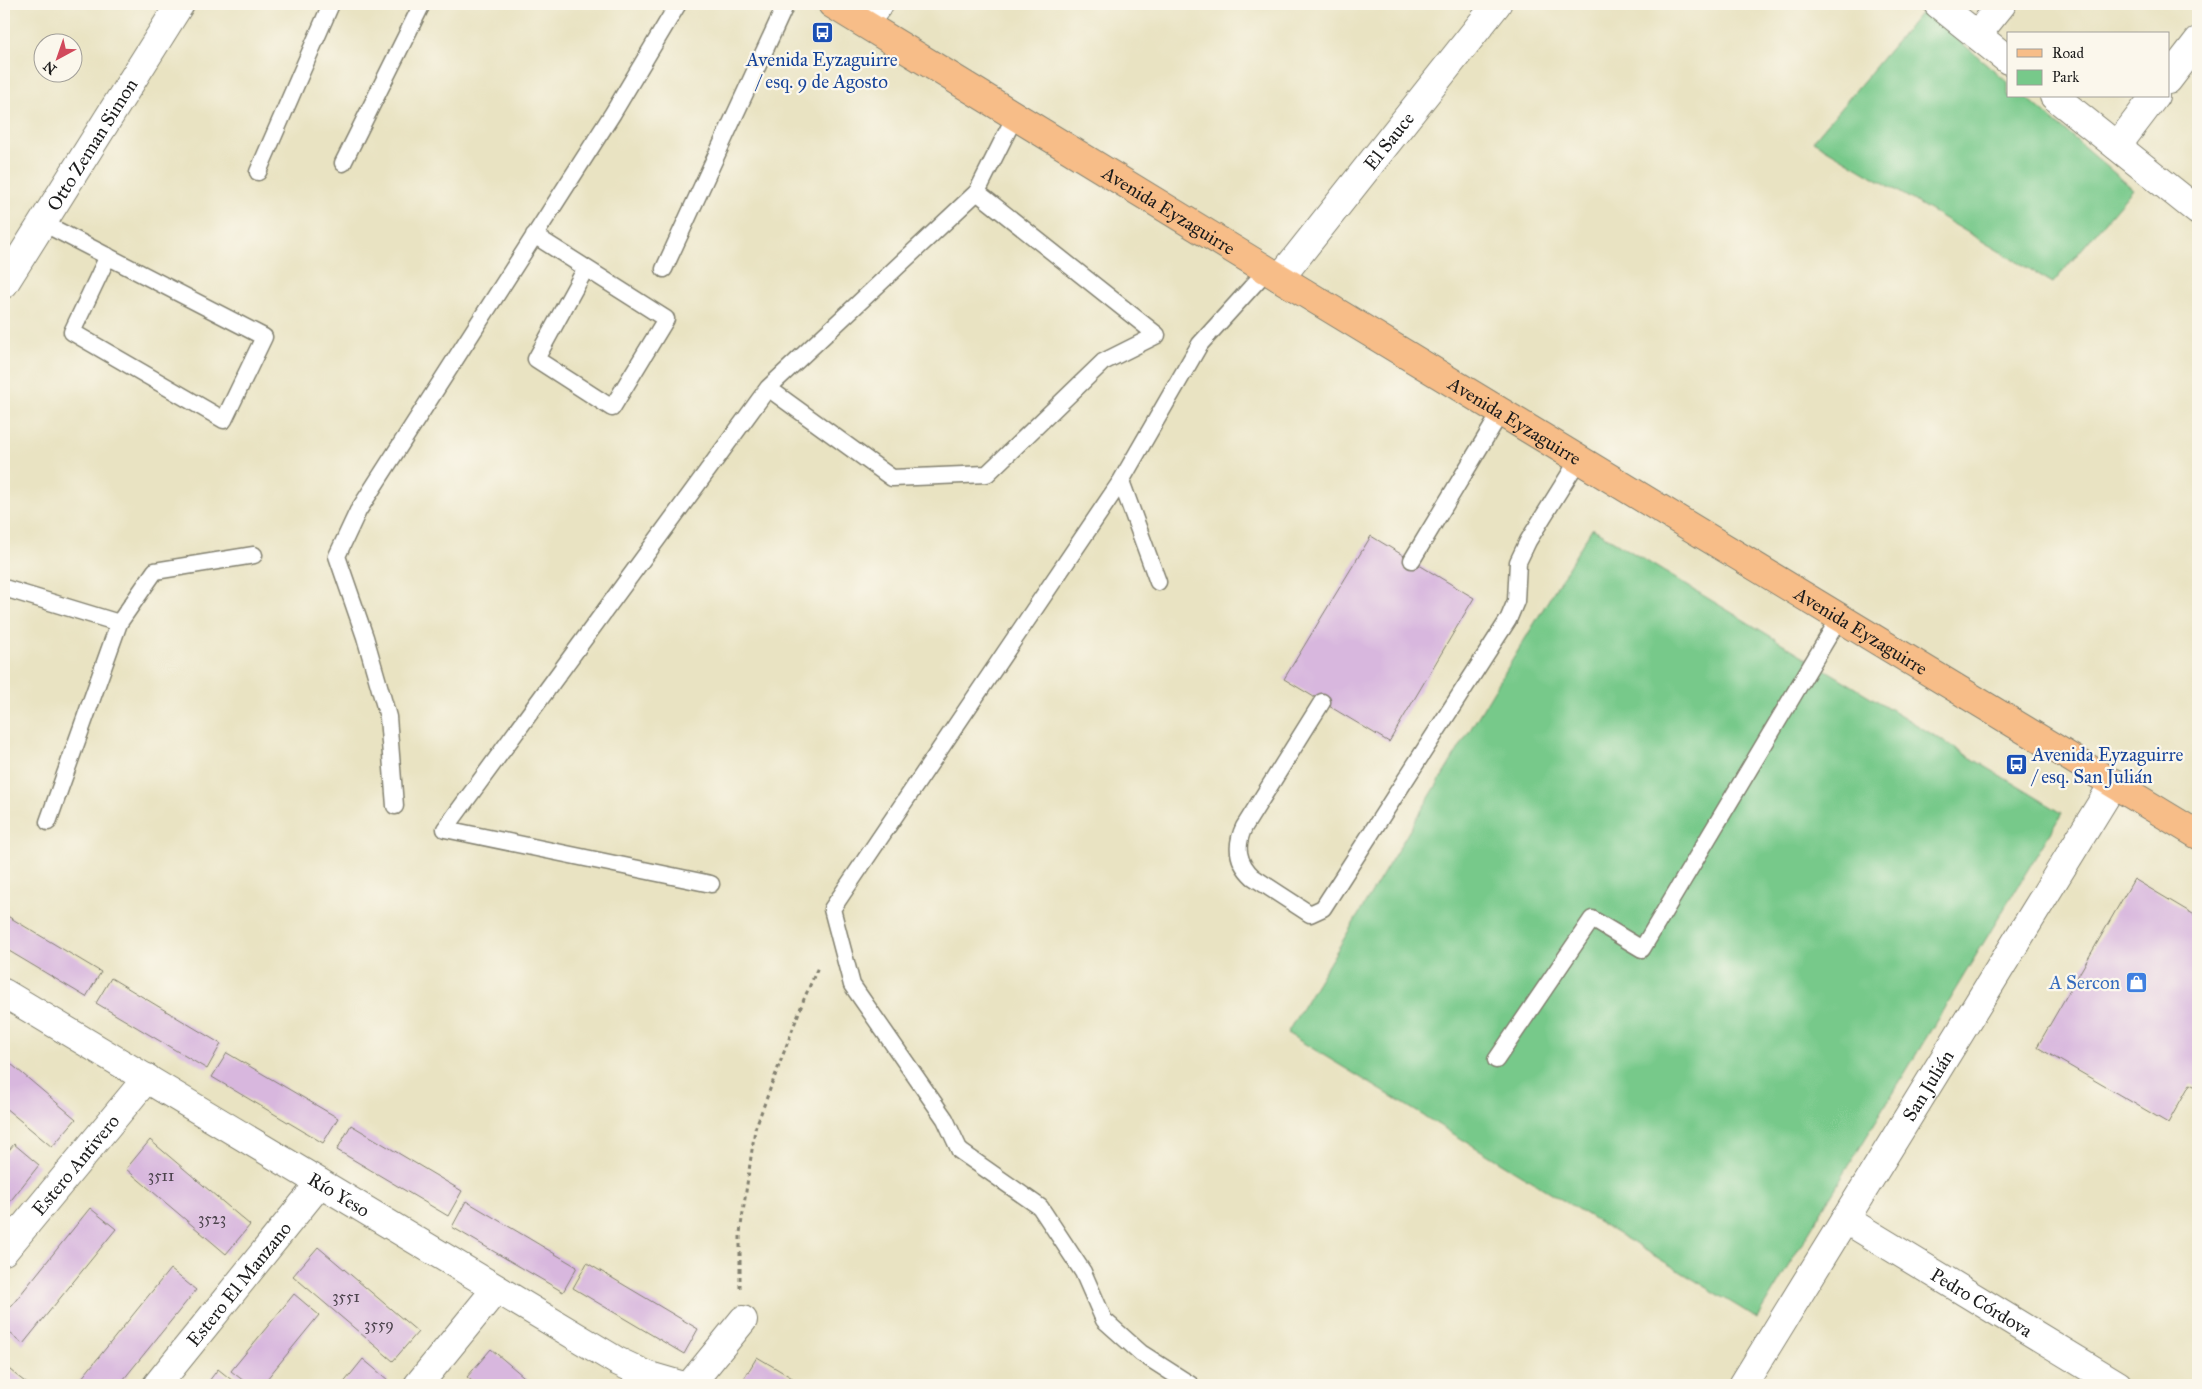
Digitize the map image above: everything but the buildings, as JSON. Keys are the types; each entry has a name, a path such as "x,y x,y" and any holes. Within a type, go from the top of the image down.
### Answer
{"main road":[{"name":"Avenida Eyzaguirre","path":"832,4 871,13 1016,116 2198,835"}],"street":[{"name":"Otto Zeman Simon","path":"4,284 180,4"},
{"name":"El Sauce","path":"1273,274 1497,4"},
{"path":"1938,4 2007,59"},
{"path":"1977,35 2002,4"},
{"path":"2170,77 2198,41"},
{"path":"2057,98 2198,211"},
{"path":"2117,146 2153,98"},
{"name":"San Julián","path":"1743,1385 2114,784"},
{"name":"Río Yeso","path":"4,993 617,1362 650,1376 680,1385"},
{"name":"Estero Antivero","path":"4,1251 147,1078"},
{"name":"Estero El Manzano","path":"157,1385 320,1183"},
{"name":"Pedro Córdova","path":"1845,1219 2118,1385"},
{"path":"418,1385 496,1289"},
{"path":"690,1385 742,1309"}],"lane":[{"path":"258,172 331,4"},
{"path":"343,163 422,4"},
{"path":"395,806 388,717 365,637 337,556 358,511 613,113 678,4"},
{"path":"664,269 786,4"},
{"path":"711,884 444,829 768,388 977,192 1016,116"},
{"path":"768,388 892,478 987,474 1103,362 1157,335 977,192"},
{"path":"43,223 108,256 264,337 224,420 72,332 108,256"},
{"path":"534,235 586,268 666,319 612,408 536,358 586,268"},
{"path":"1190,1385 1141,1353 1104,1320 1083,1272 1040,1207 960,1151 945,1119 852,985 832,909 1121,481 1200,344 1273,274"},
{"path":"1412,560 1501,412"},
{"path":"1322,702 1244,827 1239,838 1238,850 1245,870 1310,914 1322,908 1508,620 1516,601 1518,562 1528,541 1579,459"},
{"path":"1121,481 1158,582"},
{"path":"48,822 119,623 155,571 254,554"},
{"path":"4,588 119,623"},
{"path":"1496,1060 1592,918 1642,949 1840,617"}],"path":[{"path":"742,1309 740,1233 755,1129 820,962"}],"green space":[{"path":"1923,10 2007,81 2007,98 2027,98 2133,189 2053,283 1813,141"},
{"path":"1592,528 2062,813 1757,1318 1287,1033"}],"place":[{"name":"Avenida Eyzaguirre / esq. 9 de Agosto","path":"822,33"},
{"name":"Avenida Eyzaguirre / esq. San Julián","path":"2016,765"},
{"name":"A Sercon","path":"2136,982"}]}
